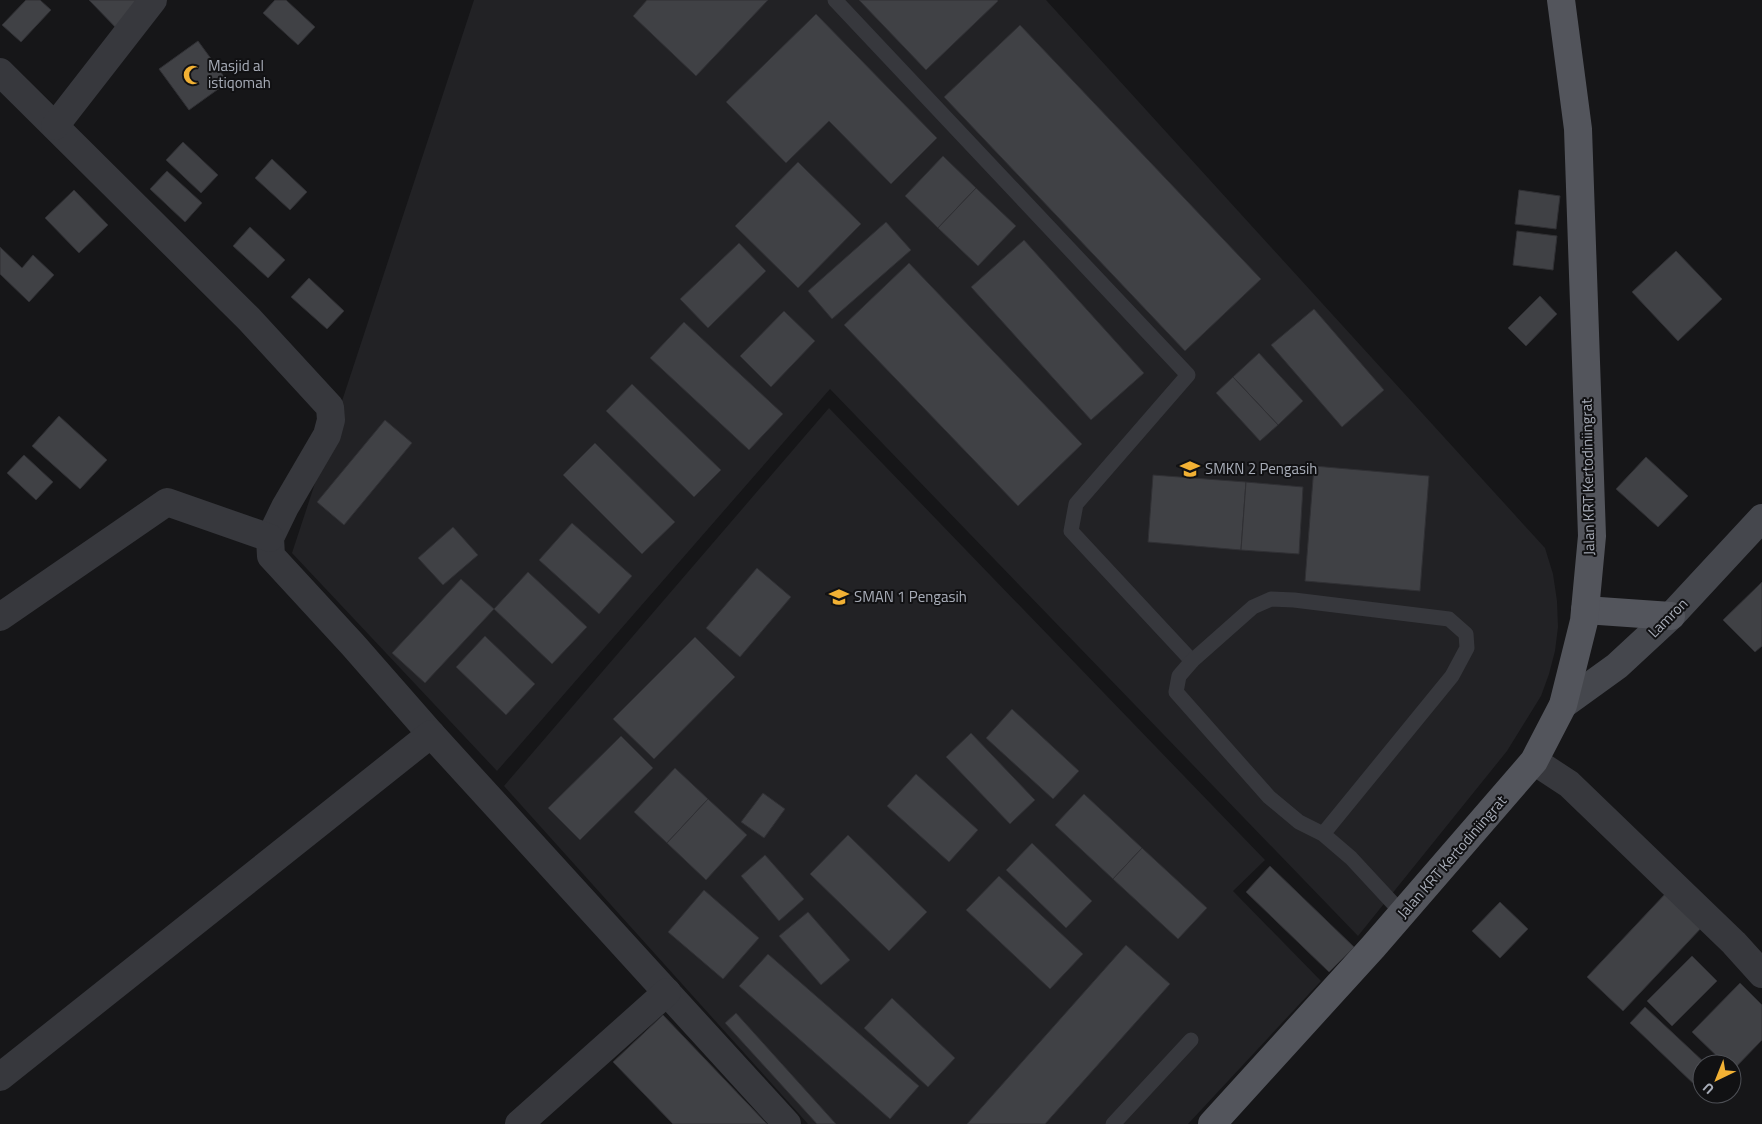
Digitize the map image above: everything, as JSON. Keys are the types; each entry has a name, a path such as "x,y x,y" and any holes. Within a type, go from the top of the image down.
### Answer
{"main road":[{"name":"Jalan KRT Kertodiniingrat","path":"1212,1124 1402,913 1534,762 1563,706 1584,621 1592,536 1578,129 1561,0"},
{"path":"1585,610 1671,616"}],"street":[{"path":"55,126 153,0"},
{"path":"0,72 249,319 330,407 331,420 327,435 285,507 270,538 271,556 354,645 431,734 787,1124"},
{"path":"0,617 167,502 270,538"},
{"name":"Lamron","path":"1563,706 1617,666 1671,616 1762,518"},
{"path":"0,1077 431,734"},
{"path":"1534,762 1569,784 1734,943 1762,974"},
{"path":"519,1124 667,992"}],"lane":[{"path":"835,0 1188,375 1076,504 1072,531 1192,661"},
{"path":"1323,834 1452,676 1467,648 1466,634 1449,619 1294,600 1271,599 1253,607 1192,661 1179,676 1176,692 1269,797 1299,822 1323,834 1351,858 1402,913"},
{"path":"1113,1124 1190,1040"}],"shaded area":[{"name":"SMKN 2 Pengasih","path":"474,0 1046,0 1545,548 1553,574 1558,627 1555,651 1541,696 1507,751 1358,936 830,389 497,771 292,553"},
{"name":"SMAN 1 Pengasih","path":"829,408 1265,860 1233,891 1321,981 1188,1124 808,1124 504,786"}],"building":[{"path":"26,0 40,0 51,10 21,42 2,25"},
{"path":"89,0 136,0 120,32"},
{"path":"275,0 286,0 315,27 298,45 263,13"},
{"path":"647,0 768,0 696,76 633,16"},
{"path":"859,0 997,0 998,1 926,70"},
{"path":"816,14 937,138 891,184 829,121 786,163 726,102"},
{"path":"1020,25 1261,279 1185,351 944,97"},
{"name":"Masjid al istiqomah","path":"198,41 228,82 189,110 159,69"},
{"path":"183,142 218,175 201,193 166,160"},
{"path":"943,156 976,188 938,228 905,196"},
{"path":"272,159 307,192 290,210 255,178"},
{"path":"798,162 861,224 798,288 735,226"},
{"path":"167,171 202,203 185,222 150,189"},
{"path":"976,188 1016,226 978,266 938,228"},
{"path":"74,190 108,225 79,253 45,218"},
{"path":"1519,190 1560,196 1556,229 1515,224"},
{"path":"886,222 911,250 832,319 808,291"},
{"path":"250,227 285,260 268,278 233,246"},
{"path":"1517,231 1557,236 1553,270 1513,265"},
{"path":"1024,240 1144,373 1091,420 971,287"},
{"path":"739,243 766,271 708,328 680,299"},
{"path":"0,247 22,268 33,255 54,275 29,302 0,274"},
{"path":"1676,251 1722,299 1678,341 1632,292"},
{"path":"909,263 1082,444 1018,506 844,325"},
{"path":"309,278 344,311 327,329 291,297"},
{"path":"1540,296 1557,314 1526,346 1508,328"},
{"path":"1314,309 1384,390 1342,427 1271,345"},
{"path":"784,311 815,341 771,387 740,356"},
{"path":"684,322 783,414 749,450 650,358"},
{"path":"1259,353 1303,401 1278,425 1233,377"},
{"path":"1233,377 1278,425 1260,441 1216,393"},
{"path":"632,384 721,470 694,497 606,411"},
{"path":"59,416 107,460 80,489 32,446"},
{"path":"385,420 412,443 344,525 317,502"},
{"path":"595,443 675,522 642,554 563,475"},
{"path":"24,455 53,482 36,500 7,473"},
{"path":"1646,457 1688,496 1658,527 1616,489"},
{"path":"1314,466 1429,476 1420,591 1305,581"},
{"path":"1153,475 1246,482 1241,550 1148,542"},
{"path":"1246,482 1303,487 1299,554 1241,550"},
{"path":"572,523 632,576 599,614 539,560"},
{"path":"453,527 478,555 443,585 418,558"},
{"path":"757,568 791,597 740,657 706,628"},
{"path":"528,572 587,627 552,664 494,609"},
{"path":"461,579 494,609 425,683 392,653"},
{"path":"1762,582 1762,646 1755,652 1723,620"},
{"path":"485,636 535,684 506,715 456,667"},
{"path":"695,637 735,677 654,759 613,719"},
{"path":"1012,709 1079,771 1053,799 986,738"},
{"path":"971,733 1035,800 1010,824 946,757"},
{"path":"621,736 653,768 580,840 548,808"},
{"path":"675,768 708,799 667,843 634,812"},
{"path":"916,774 978,830 949,862 887,806"},
{"path":"763,793 785,809 764,838 741,822"},
{"path":"1084,794 1142,848 1113,879 1055,825"},
{"path":"708,799 747,835 706,880 667,843"},
{"path":"848,835 927,912 889,951 810,874"},
{"path":"1032,843 1092,901 1066,928 1006,870"},
{"path":"1142,848 1207,908 1178,939 1113,879"},
{"path":"765,855 804,899 779,921 741,876"},
{"path":"1270,866 1354,947 1329,972 1246,892"},
{"path":"999,876 1083,954 1050,989 966,910"},
{"path":"704,890 759,938 723,979 668,932"},
{"path":"1667,892 1703,926 1623,1011 1587,977"},
{"path":"1500,902 1528,929 1500,958 1472,931"},
{"path":"808,912 850,960 821,985 779,936"},
{"path":"1126,945 1170,984 1045,1124 967,1124"},
{"path":"768,954 919,1086 890,1119 739,986"},
{"path":"1692,956 1717,981 1672,1026 1647,1001"},
{"path":"1740,983 1762,1005 1762,1040 1742,1061 1742,1054 1715,1054 1692,1032"},
{"path":"892,998 955,1058 928,1087 864,1028"},
{"path":"1645,1007 1695,1054 1692,1054 1692,1082 1630,1023"},
{"path":"736,1013 836,1124 817,1124 725,1023"},
{"path":"663,1015 767,1124 673,1124 613,1062"}],"place":[{"name":"Masjid al istiqomah","path":"193,75"},
{"name":"SMKN 2 Pengasih","path":"1190,469"},
{"name":"SMAN 1 Pengasih","path":"839,597"}]}
